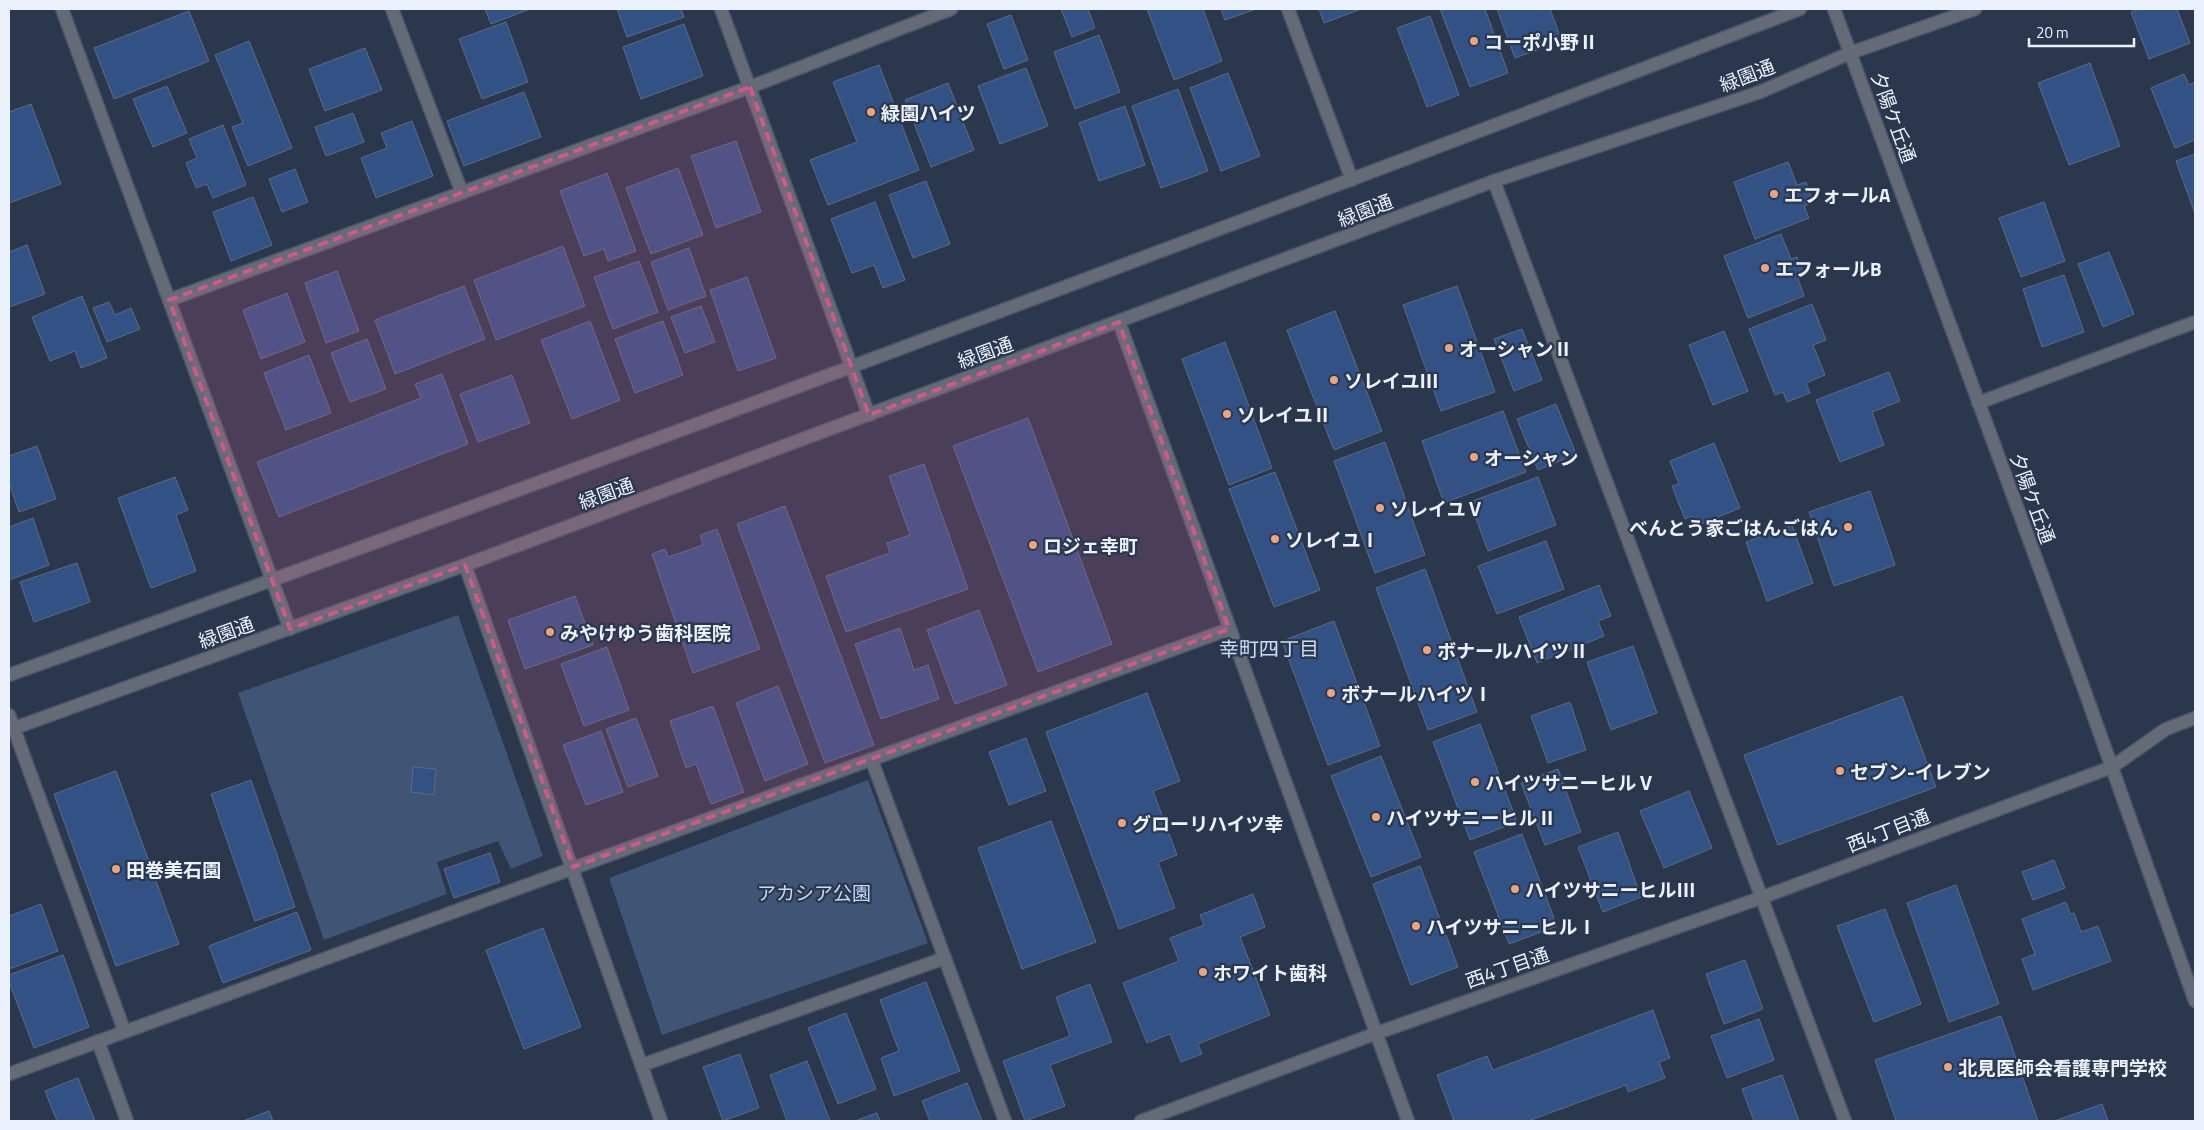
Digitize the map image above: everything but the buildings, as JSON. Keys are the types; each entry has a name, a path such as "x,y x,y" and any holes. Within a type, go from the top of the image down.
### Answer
{"street":[{"path":"62,9 290,629"},
{"path":"392,9 462,193"},
{"path":"721,9 869,415"},
{"path":"169,300 750,87 951,9"},
{"path":"1288,9 1352,180"},
{"name":"緑園通","path":"9,676 852,367 1352,180 1800,9"},
{"name":"夕陽ケ丘通","path":"1834,9 2112,767 2195,1001"},
{"name":"緑園通","path":"11,729 465,565 1494,182 1760,92 1850,53 1975,9"},
{"path":"1494,182 1763,897 1845,1121"},
{"path":"1119,322 1408,1121"},
{"path":"1978,403 2195,322"},
{"path":"465,565 661,1121"},
{"path":"9,1074 124,1030 1229,629"},
{"path":"9,715 11,729 124,1030"},
{"name":"西4丁目通","path":"1141,1121 1376,1033 1763,897 2112,767 2166,729 2195,718"},
{"path":"872,760 1005,1121"},
{"path":"642,1065 945,958"},
{"path":"98,1041 127,1121"}],"highlighted area":[{"path":"750,87 869,415 1119,322 1229,629 573,867 465,565 290,629 169,300"}],"green space":[{"path":"458,615 543,856 511,869 498,841 437,862 447,894 324,940 238,693"},
{"name":"アカシア公園","path":"868,780 928,943 662,1035 609,878"}],"place":[{"name":"コーポ小野Ⅱ","path":"1474,41"},
{"name":"緑園ハイツ","path":"871,112"},
{"name":"エフォールA","path":"1774,194"},
{"name":"エフォールB","path":"1765,268"},
{"name":"オーシャンⅡ","path":"1449,348"},
{"name":"ソレイユⅢ","path":"1334,380"},
{"name":"ソレイユⅡ","path":"1227,414"},
{"name":"オーシャン","path":"1474,457"},
{"name":"ソレイユⅤ","path":"1380,508"},
{"name":"べんとう家ごはんごはん","path":"1848,527"},
{"name":"ソレイユⅠ","path":"1275,539"},
{"name":"ロジェ幸町","path":"1033,545"},
{"name":"みやけゆう歯科医院","path":"550,632"},
{"name":"ボナールハイツⅡ","path":"1427,650"},
{"name":"ボナールハイツⅠ","path":"1331,693"},
{"name":"セブン-イレブン","path":"1840,771"},
{"name":"ハイツサニーヒルⅤ","path":"1475,782"},
{"name":"ハイツサニーヒルⅡ","path":"1376,817"},
{"name":"グローリハイツ幸","path":"1122,823"},
{"name":"田巻美石園","path":"116,869"},
{"name":"ハイツサニーヒルⅢ","path":"1515,889"},
{"name":"ハイツサニーヒルⅠ","path":"1416,926"},
{"name":"ホワイト歯科","path":"1203,972"},
{"name":"北見医師会看護専門学校","path":"1948,1067"}],"district":[{"name":"幸町四丁目","path":"1269,648"}]}
